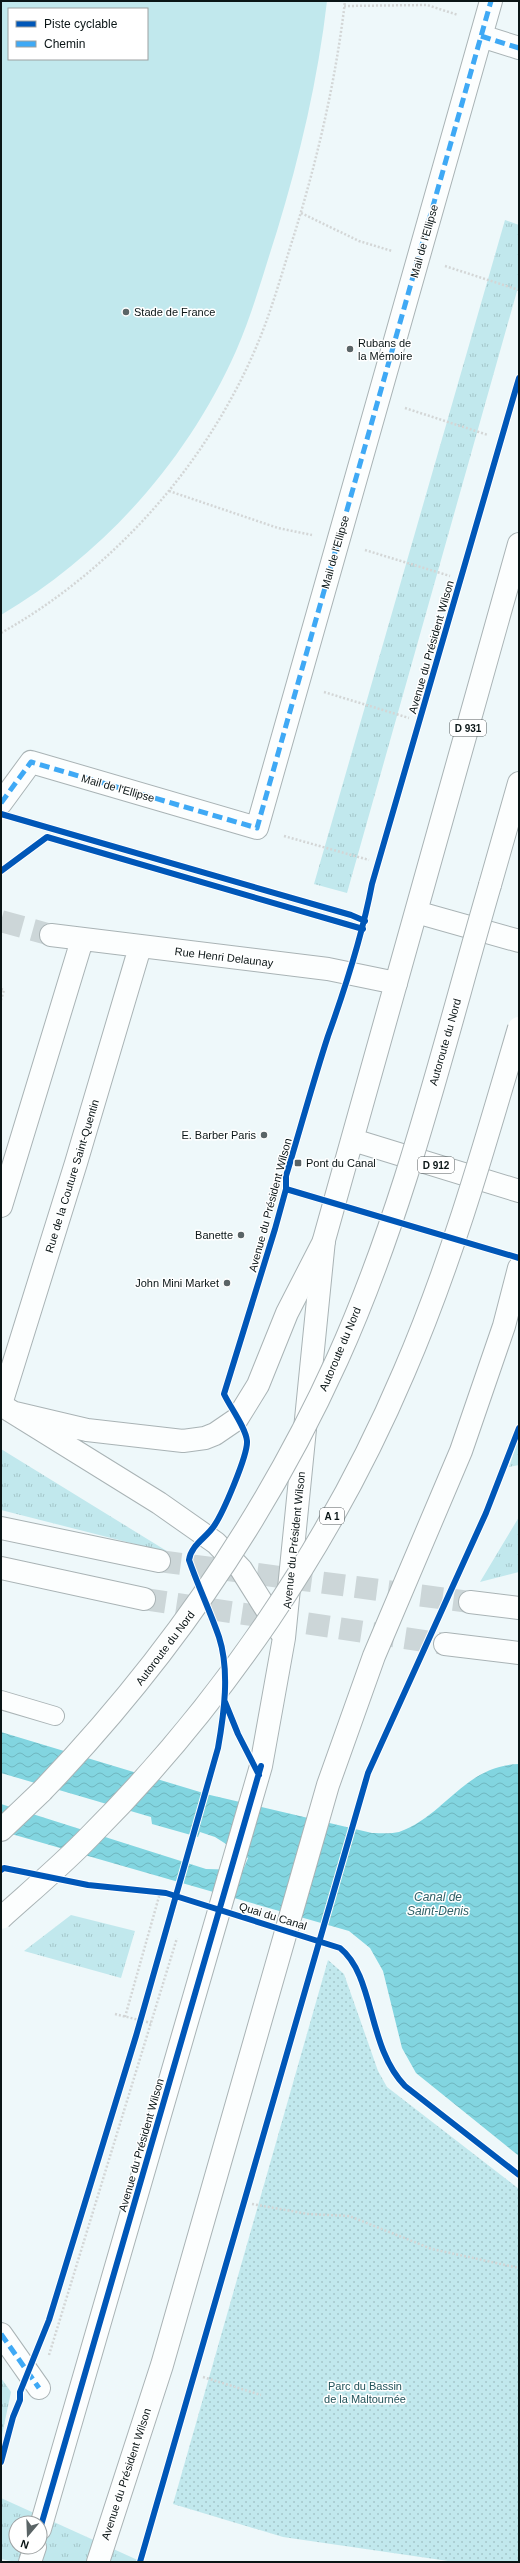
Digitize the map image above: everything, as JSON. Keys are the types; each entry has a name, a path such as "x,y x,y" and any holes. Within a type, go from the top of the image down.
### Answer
{"main road":[{"name":"Mail de l'Ellipse","path":"8,810 31,762 258,828 491,1"},
{"path":"483,30 519,48"},
{"name":"Avenue du Président Wilson","path":"44,2515 261,1766 284,1638 324,1240 519,544"},
{"name":"Autoroute du Nord","path":"1,1830 95,1736 176,1636 247,1532 299,1440 338,1358 380,1252 421,1122 519,784"},
{"path":"416,912 519,941"},
{"name":"Rue Henri Delaunay","path":"51,935 328,969 396,983"},
{"path":"1,1206 82,940"},
{"name":"Rue de la Couture Saint-Quentin","path":"6,1407 140,947"},
{"name":"A 1","path":"1,1918 90,1836 176,1740 253,1641 321,1537 380,1424 429,1308 468,1198 519,1028"},
{"name":"D 912","path":"353,1140 519,1191"},
{"path":"6,1407 87,1430 183,1441 205,1438 215,1434 237,1419 258,1385 287,1313 324,1240"},
{"name":"Avenue du Président Wilson","path":"98,2562 162,2366 277,1968 328,1785 374,1656 462,1451 504,1326 519,1268"},
{"path":"6,1407 159,1503 216,1543 241,1569 284,1638"},
{"path":"1,1528 159,1561"},
{"path":"1,1568 144,1599"},
{"path":"470,1602 519,1608"},
{"path":"445,1644 519,1653"},
{"path":"1,2334 39,2388"}],"lane":[{"path":"1,1700 55,1716"}],"path":[{"path":"1,633 53,600 91,570 140,524 169,491 210,434 242,377 265,326 301,213 324,118 345,1"},
{"path":"344,6 427,5 483,30"},
{"path":"301,213 359,241 418,259"},
{"path":"474,275 519,290"},
{"path":"434,417 488,435"},
{"path":"169,491 278,528 338,541"},
{"path":"392,558 450,576"},
{"path":"353,701 409,718"},
{"path":"8,810 351,915 365,921"},
{"path":"312,844 369,860"},
{"path":"363,929 366,914"},
{"path":"1,989 4,990 1,1000"},
{"path":"125,2017 163,1893 153,1892"},
{"path":"39,2388 177,1938"},
{"path":"114,2014 150,2023"},
{"path":"139,2028 143,2014"},
{"path":"252,2204 308,2214 349,2216 432,2248 519,2268"},
{"path":"203,2377 261,2395"}],"green space":[{"name":"Stade de France","path":"1,1 327,1 319,59 301,146 263,276 236,351 216,391 193,430 167,467 139,501 108,534 39,591 1,615"},
{"path":"505,220 519,225 519,284 347,893 314,884"},
{"path":"519,1437 519,1465 509,1467"},
{"path":"1,1449 170,1553 1,1510"},
{"path":"519,1517 519,1572 480,1582"},
{"path":"71,1915 135,1931 121,1978 24,1951"},
{"name":"Parc du Bassin de la Maltournée","path":"328,1960 344,1974 378,2071 387,2087 519,2189 519,2562 455,2562 283,2537 173,2504"},
{"path":"1,2378 11,2392 2,2435 1,2434"},
{"path":"1,2498 38,2515 8,2515 8,2555 48,2555 48,2519 142,2562 16,2562 1,2559"}],"water":[{"name":"Canal de Saint-Denis","path":"1,1732 210,1795 372,1833 396,1833 415,1825 430,1815 469,1782 484,1773 500,1767 519,1764 519,2156 416,2073 402,2048 383,1971 370,1948 349,1931 1,1831 1,1804 206,1869 243,1870 248,1858 215,1837 200,1832 198,1837 152,1824 151,1817 1,1773"}],"tunnel":[{"path":"1,921 51,935"},
{"path":"159,1561 470,1602"},
{"path":"144,1599 445,1644"}],"marked path":[{"path":"1,803 31,762 257,828 491,1"},
{"path":"481,36 519,48"},
{"path":"1,2334 39,2388"}],"cycle path":[{"path":"1,2462 13,2417 20,2400 20,2392 49,2320 136,2036 218,1748 225,1692 222,1650 219,1637 189,1560 193,1550 211,1530 218,1519 229,1497 244,1458 247,1441 246,1436 224,1394 275,1229 286,1189 286,1176 312,1088 353,961 372,884 519,378"},
{"path":"1,814 351,915 365,921"},
{"path":"1,871 47,837 363,929"},
{"path":"286,1189 519,1258"},
{"path":"140,2562 368,1773 486,1513 519,1428"},
{"path":"225,1702 238,1734 259,1775"},
{"path":"44,2515 261,1766"},
{"name":"Quai du Canal","path":"1,1870 4,1868 88,1885 166,1893 340,1948 351,1960 360,1976 384,2052 393,2070 405,2086 519,2175"}],"place":[{"name":"Stade de France","path":"126,312"},
{"name":"Rubans de la Mémoire","path":"350,349"},
{"name":"E. Barber Paris","path":"264,1135"},
{"name":"Pont du Canal","path":"298,1163"},
{"name":"Banette","path":"241,1235"},
{"name":"John Mini Market","path":"227,1283"}]}
